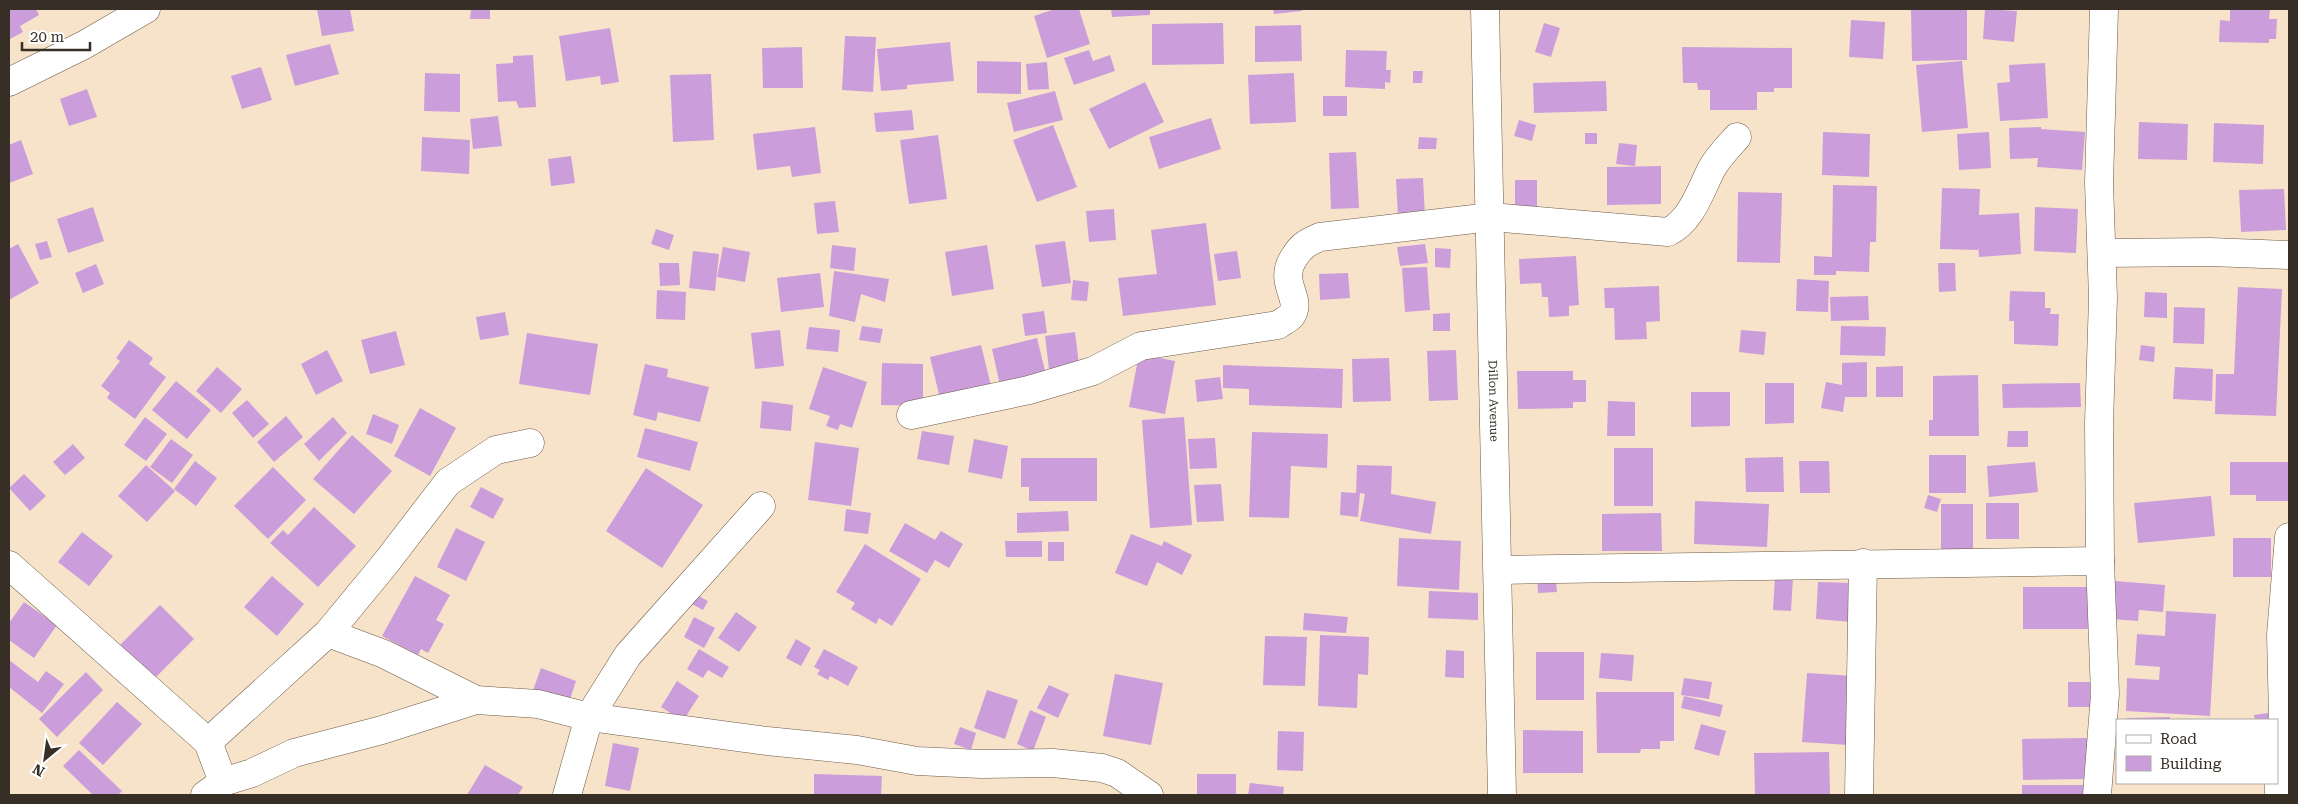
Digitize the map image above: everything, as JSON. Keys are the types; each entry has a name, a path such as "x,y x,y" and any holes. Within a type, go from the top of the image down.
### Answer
{"street":[{"path":"9,82 84,45 146,9"},
{"name":"Dillon Avenue","path":"1485,9 1491,217 1502,795"},
{"path":"2097,795 2105,694 2100,561 2099,423 2103,254 2099,183 2104,9"},
{"path":"910,415 1029,390 1084,374 1141,346 1278,325 1290,316 1294,309 1294,300 1287,277 1290,263 1301,246 1320,237 1491,217 1668,232 1674,230 1699,199 1711,169 1737,137"},
{"path":"2103,254 2210,252 2289,255"},
{"path":"208,742 328,633 385,564 448,482 496,450 530,443"},
{"path":"567,795 589,717 628,655 761,506"},
{"path":"2279,795 2279,751 2286,717 2281,634 2289,537"},
{"path":"1498,570 2100,561"},
{"path":"1859,795 1863,564"},
{"path":"9,565 208,742 214,789 294,753 382,730 476,700 538,704 589,717 767,741 857,750 916,761 981,764 1053,763 1102,768 1117,773 1149,795"},
{"path":"328,633 384,654 476,700"}],"building":[{"path":"9,9 36,9 39,15 20,26 23,32 10,39"},
{"path":"317,9 350,9 354,31 322,36"},
{"path":"471,9 490,9 490,19 470,19"},
{"path":"1055,9 1079,9 1090,44 1047,58 1034,16"},
{"path":"1111,9 1150,9 1150,15 1112,17"},
{"path":"1273,9 1302,9 1302,11 1274,14"},
{"path":"1911,9 1967,9 1967,60 1912,61"},
{"path":"1985,9 2017,11 2014,42 1983,39"},
{"path":"2230,9 2270,9 2269,19 2277,19 2276,39 2269,39 2269,43 2219,42 2220,20 2230,21"},
{"path":"1851,20 1885,22 1883,59 1849,57"},
{"path":"1223,23 1224,64 1152,65 1152,24"},
{"path":"1544,23 1560,28 1551,57 1535,52"},
{"path":"1301,25 1302,61 1255,62 1255,26"},
{"path":"610,28 619,82 601,85 600,76 566,81 559,36"},
{"path":"845,36 876,37 873,92 842,90"},
{"path":"950,42 954,81 907,85 907,89 881,91 877,49"},
{"path":"330,44 339,74 295,86 286,55"},
{"path":"802,47 803,88 763,88 762,48"},
{"path":"1682,47 1792,48 1792,88 1774,88 1774,92 1757,92 1757,110 1710,110 1710,90 1698,90 1697,83 1683,83"},
{"path":"1089,50 1093,61 1110,55 1115,71 1074,85 1064,58"},
{"path":"1346,50 1387,51 1386,70 1391,70 1390,83 1385,82 1385,89 1345,87"},
{"path":"533,55 536,107 519,108 516,101 498,102 496,64 513,63 513,56"},
{"path":"977,61 1021,62 1021,94 977,93"},
{"path":"1962,61 1968,128 1922,132 1916,65"},
{"path":"1047,62 1049,89 1028,90 1026,64"},
{"path":"2045,63 2048,118 2000,121 1997,83 2010,82 2009,65"},
{"path":"261,67 272,100 242,109 231,76"},
{"path":"1413,71 1423,71 1422,83 1413,83"},
{"path":"425,73 460,74 460,112 424,111"},
{"path":"1294,73 1296,122 1250,124 1248,75"},
{"path":"711,74 714,140 673,142 670,75"},
{"path":"1606,81 1607,111 1534,113 1533,83"},
{"path":"1145,82 1164,122 1109,149 1089,109"},
{"path":"87,89 97,117 69,126 60,99"},
{"path":"1055,91 1063,120 1014,132 1007,103"},
{"path":"1323,96 1347,96 1347,116 1323,116"},
{"path":"912,110 914,130 876,132 874,113"},
{"path":"498,116 502,146 473,149 470,119"},
{"path":"1211,118 1221,149 1159,169 1149,137"},
{"path":"1519,120 1536,125 1532,141 1514,136"},
{"path":"2139,122 2188,124 2187,160 2138,159"},
{"path":"2214,123 2264,125 2263,164 2213,162"},
{"path":"1053,125 1077,187 1037,202 1013,140"},
{"path":"815,127 821,173 792,177 790,166 757,170 753,134"},
{"path":"2041,127 2041,129 2085,132 2082,170 2037,167 2038,158 2010,159 2009,128"},
{"path":"1823,132 1870,134 1869,177 1822,175"},
{"path":"1989,132 1991,168 1959,170 1957,134"},
{"path":"1585,133 1597,133 1597,144 1585,144"},
{"path":"938,135 947,199 909,204 900,140"},
{"path":"422,137 470,140 469,174 421,171"},
{"path":"1419,137 1437,138 1436,149 1418,149"},
{"path":"21,140 33,174 9,183 9,145"},
{"path":"1619,143 1637,145 1635,166 1616,164"},
{"path":"1356,152 1359,208 1331,209 1329,153"},
{"path":"571,156 575,183 551,186 548,159"},
{"path":"1661,166 1661,204 1607,205 1607,167"},
{"path":"1423,178 1425,217 1398,218 1396,179"},
{"path":"1515,180 1537,180 1537,216 1515,216"},
{"path":"1833,185 1877,186 1876,242 1870,242 1869,272 1836,271 1836,275 1814,275 1814,256 1832,257"},
{"path":"1942,188 1980,189 1979,215 2019,213 2021,254 1979,257 1978,244 1978,250 1940,249"},
{"path":"2284,189 2286,230 2241,232 2239,190"},
{"path":"1738,192 1782,193 1780,263 1737,262"},
{"path":"835,201 839,232 817,234 814,203"},
{"path":"93,207 104,241 68,253 57,219"},
{"path":"2035,207 2078,209 2076,253 2034,251"},
{"path":"1114,209 1116,240 1089,242 1086,211"},
{"path":"1206,223 1216,305 1123,316 1118,278 1157,274 1151,230"},
{"path":"656,229 674,235 669,250 651,244"},
{"path":"47,241 52,257 40,260 35,244"},
{"path":"1065,241 1071,283 1042,287 1035,245"},
{"path":"18,244 39,283 9,300 9,249"},
{"path":"1425,244 1428,263 1400,266 1397,247"},
{"path":"832,245 856,248 854,271 830,268"},
{"path":"987,245 994,289 952,296 945,252"},
{"path":"723,247 750,252 745,282 717,277"},
{"path":"1435,248 1451,249 1450,268 1435,267"},
{"path":"693,251 719,254 715,291 689,288"},
{"path":"1237,251 1241,278 1218,281 1214,254"},
{"path":"1576,256 1579,305 1569,306 1569,316 1549,317 1548,297 1542,297 1541,283 1520,284 1519,259"},
{"path":"659,263 679,263 680,285 660,286"},
{"path":"1938,263 1955,263 1956,291 1939,292"},
{"path":"96,264 104,284 83,293 75,273"},
{"path":"1427,267 1430,310 1405,312 1402,268"},
{"path":"834,271 889,279 885,302 861,294 855,322 829,316"},
{"path":"820,273 824,307 781,312 777,278"},
{"path":"1348,273 1350,298 1320,300 1319,274"},
{"path":"1797,279 1829,281 1828,312 1796,311"},
{"path":"1073,280 1089,282 1087,301 1071,300"},
{"path":"1659,286 1660,321 1646,322 1647,339 1615,340 1614,308 1605,308 1604,288"},
{"path":"2238,287 2282,289 2276,416 2215,414 2216,374 2234,374"},
{"path":"657,290 686,292 685,320 656,319"},
{"path":"2010,291 2045,292 2045,308 2051,308 2050,314 2059,314 2058,346 2014,344 2014,321 2009,321"},
{"path":"2145,292 2167,293 2167,318 2144,317"},
{"path":"1868,296 1869,320 1831,321 1830,297"},
{"path":"2174,307 2205,308 2204,344 2173,343"},
{"path":"1044,311 1047,333 1025,336 1022,314"},
{"path":"505,312 509,335 480,340 476,317"},
{"path":"1450,313 1450,331 1433,331 1433,314"},
{"path":"862,326 883,329 880,343 859,340"},
{"path":"1841,326 1886,327 1885,356 1840,355"},
{"path":"809,327 840,330 838,352 806,349"},
{"path":"780,330 784,366 755,369 751,333"},
{"path":"1741,330 1766,332 1764,355 1739,352"},
{"path":"396,331 405,365 370,374 361,340"},
{"path":"1075,332 1080,373 1050,377 1045,336"},
{"path":"527,333 598,344 590,395 519,384"},
{"path":"1037,338 1047,379 1001,390 992,349"},
{"path":"129,340 153,358 149,364 166,377 135,419 107,398 110,393 101,386 120,361 116,358"},
{"path":"981,345 993,394 942,407 930,357"},
{"path":"2141,345 2155,347 2154,362 2139,360"},
{"path":"327,350 343,381 316,395 301,364"},
{"path":"1456,350 1458,400 1429,401 1427,351"},
{"path":"1139,354 1175,361 1165,414 1129,407"},
{"path":"1389,358 1391,401 1353,402 1352,359"},
{"path":"1867,362 1867,397 1845,397 1843,412 1821,408 1826,382 1842,385 1842,363"},
{"path":"882,363 923,364 923,406 881,405"},
{"path":"645,364 668,369 667,377 709,387 700,422 658,412 656,421 633,415"},
{"path":"1223,365 1343,369 1342,408 1249,405 1249,389 1223,388"},
{"path":"1903,366 1903,397 1876,397 1876,367"},
{"path":"217,367 242,389 221,413 196,391"},
{"path":"823,367 867,382 852,428 840,424 838,430 826,426 830,416 809,409"},
{"path":"2175,367 2213,369 2212,401 2173,399"},
{"path":"1517,371 1573,371 1573,380 1586,380 1586,402 1573,402 1573,408 1518,409"},
{"path":"1978,375 1979,436 1929,436 1929,420 1933,420 1933,376"},
{"path":"1220,377 1223,399 1197,402 1195,380"},
{"path":"176,381 211,410 187,439 152,410"},
{"path":"1765,383 1794,383 1794,423 1765,424"},
{"path":"2080,383 2081,407 2003,408 2002,384"},
{"path":"1691,392 1730,392 1730,426 1691,427"},
{"path":"247,400 269,424 253,438 232,413"},
{"path":"762,401 793,405 791,431 760,428"},
{"path":"1608,401 1635,402 1635,436 1607,436"},
{"path":"420,408 456,428 430,476 394,456"},
{"path":"373,414 399,425 392,444 366,434"},
{"path":"286,416 303,437 274,462 257,442"},
{"path":"145,417 167,434 146,461 124,445"},
{"path":"333,417 347,433 319,461 304,444"},
{"path":"1184,417 1192,525 1150,528 1142,420"},
{"path":"645,428 698,442 690,471 637,457"},
{"path":"922,431 954,436 949,465 917,459"},
{"path":"2008,431 2028,431 2028,447 2007,447"},
{"path":"1252,432 1328,434 1327,468 1291,466 1289,518 1249,517"},
{"path":"352,435 392,471 354,514 313,479"},
{"path":"1215,438 1217,468 1190,469 1188,439"},
{"path":"171,439 193,455 172,483 150,467"},
{"path":"974,439 1008,446 1002,479 968,472"},
{"path":"815,442 859,448 851,506 808,500"},
{"path":"73,444 85,458 65,475 53,462"},
{"path":"1614,448 1653,448 1653,506 1614,506"},
{"path":"1929,455 1966,455 1966,493 1929,493"},
{"path":"1783,457 1784,492 1746,492 1745,458"},
{"path":"1021,458 1097,458 1097,501 1029,501 1029,487 1021,487"},
{"path":"195,461 217,478 196,506 174,489"},
{"path":"1799,461 1829,461 1830,493 1800,493"},
{"path":"2035,462 2038,492 1989,497 1987,466"},
{"path":"2230,462 2288,462 2288,501 2256,501 2256,495 2230,495"},
{"path":"146,465 175,491 147,522 118,496"},
{"path":"1357,465 1392,466 1391,494 1436,502 1431,534 1360,521 1365,494 1360,493 1358,517 1340,515 1341,492 1356,493"},
{"path":"273,467 306,500 268,539 234,506"},
{"path":"646,468 703,505 662,568 606,531"},
{"path":"24,474 46,496 30,511 9,488"},
{"path":"1221,484 1224,521 1197,522 1194,485"},
{"path":"481,487 504,499 493,519 470,507"},
{"path":"1928,495 1941,499 1937,512 1924,508"},
{"path":"2211,496 2215,536 2138,543 2134,503"},
{"path":"1695,501 1769,504 1767,547 1694,544"},
{"path":"1986,503 2019,503 2019,539 1986,539"},
{"path":"1941,504 1973,504 1973,549 1941,549"},
{"path":"314,507 356,546 318,587 270,543 283,530 288,535"},
{"path":"846,509 871,513 868,534 844,531"},
{"path":"1068,511 1069,531 1017,533 1017,513"},
{"path":"1661,513 1662,551 1602,551 1602,514"},
{"path":"905,523 935,540 941,531 963,544 949,568 935,560 927,573 889,551"},
{"path":"456,528 485,542 466,581 437,567"},
{"path":"82,532 113,556 89,586 58,562"},
{"path":"1131,534 1162,546 1164,541 1192,555 1182,575 1157,562 1147,586 1115,573"},
{"path":"1399,538 1461,541 1459,590 1397,586"},
{"path":"2233,538 2271,538 2271,577 2233,577"},
{"path":"1005,541 1042,541 1042,557 1006,557"},
{"path":"1048,542 1064,542 1064,561 1048,561"},
{"path":"865,544 921,579 892,626 879,618 876,624 851,609 855,603 836,592"},
{"path":"1555,571 1557,592 1538,593 1537,572"},
{"path":"272,576 304,604 277,636 244,607"},
{"path":"415,576 450,595 436,620 444,624 428,653 421,649 418,655 382,636"},
{"path":"1775,577 1793,578 1791,611 1773,610"},
{"path":"2115,581 2165,585 2163,612 2139,610 2138,621 2112,619"},
{"path":"1818,582 1854,583 1852,622 1816,619"},
{"path":"2023,587 2090,587 2090,629 2023,629"},
{"path":"1429,591 1478,593 1478,620 1428,618"},
{"path":"695,594 708,601 703,610 690,603"},
{"path":"24,602 57,625 34,658 9,640 9,623"},
{"path":"160,605 194,639 147,686 113,652"},
{"path":"2166,611 2216,614 2210,716 2126,711 2127,678 2159,680 2160,667 2135,665 2137,634 2165,636"},
{"path":"736,612 757,627 739,652 718,638"},
{"path":"1304,613 1348,617 1346,633 1303,630"},
{"path":"694,617 715,628 704,648 684,637"},
{"path":"1320,635 1369,637 1368,675 1358,674 1357,708 1318,706"},
{"path":"1265,636 1307,637 1305,686 1263,685"},
{"path":"796,639 811,648 801,666 786,658"},
{"path":"699,649 729,667 722,678 708,670 703,678 687,669"},
{"path":"824,649 858,667 848,686 830,676 828,680 817,674 820,670 814,667"},
{"path":"1446,650 1464,651 1464,678 1445,677"},
{"path":"1536,652 1584,652 1584,700 1536,700"},
{"path":"1601,653 1634,655 1632,681 1599,678"},
{"path":"9,660 38,682 46,671 64,684 42,713 9,687"},
{"path":"541,668 576,681 567,708 531,696"},
{"path":"86,672 103,690 57,737 39,719"},
{"path":"1807,673 1853,676 1848,745 1802,742"},
{"path":"1115,674 1163,683 1151,745 1103,736"},
{"path":"1684,678 1712,682 1709,699 1681,695"},
{"path":"677,681 699,696 683,721 661,707"},
{"path":"2068,682 2090,682 2090,707 2068,707"},
{"path":"1049,685 1069,694 1058,718 1037,708"},
{"path":"987,690 1018,700 1005,739 974,728"},
{"path":"1596,692 1674,692 1674,741 1660,741 1660,749 1641,749 1640,753 1597,753"},
{"path":"1684,696 1723,705 1720,717 1681,708"},
{"path":"117,702 142,724 103,765 79,743"},
{"path":"1030,710 1046,717 1033,751 1017,744"},
{"path":"2268,713 2269,719 2255,719 2254,715"},
{"path":"2170,717 2170,719 2127,719"},
{"path":"1701,724 1726,731 1719,756 1694,749"},
{"path":"960,727 976,733 971,750 954,744"},
{"path":"1523,730 1583,731 1583,773 1523,773"},
{"path":"1278,731 1304,732 1303,771 1277,770"},
{"path":"2088,738 2088,779 2023,780 2022,739"},
{"path":"613,743 639,748 630,791 605,786"},
{"path":"79,750 122,791 118,795 93,795 63,766"},
{"path":"1829,752 1830,794 1755,795 1754,753"},
{"path":"485,765 523,787 518,795 467,795"},
{"path":"814,774 882,776 881,795 814,795"},
{"path":"1197,774 1236,774 1236,795 1197,795"},
{"path":"1250,783 1284,787 1283,795 1248,795"},
{"path":"2022,785 2090,785 2090,795 2022,795"}]}
